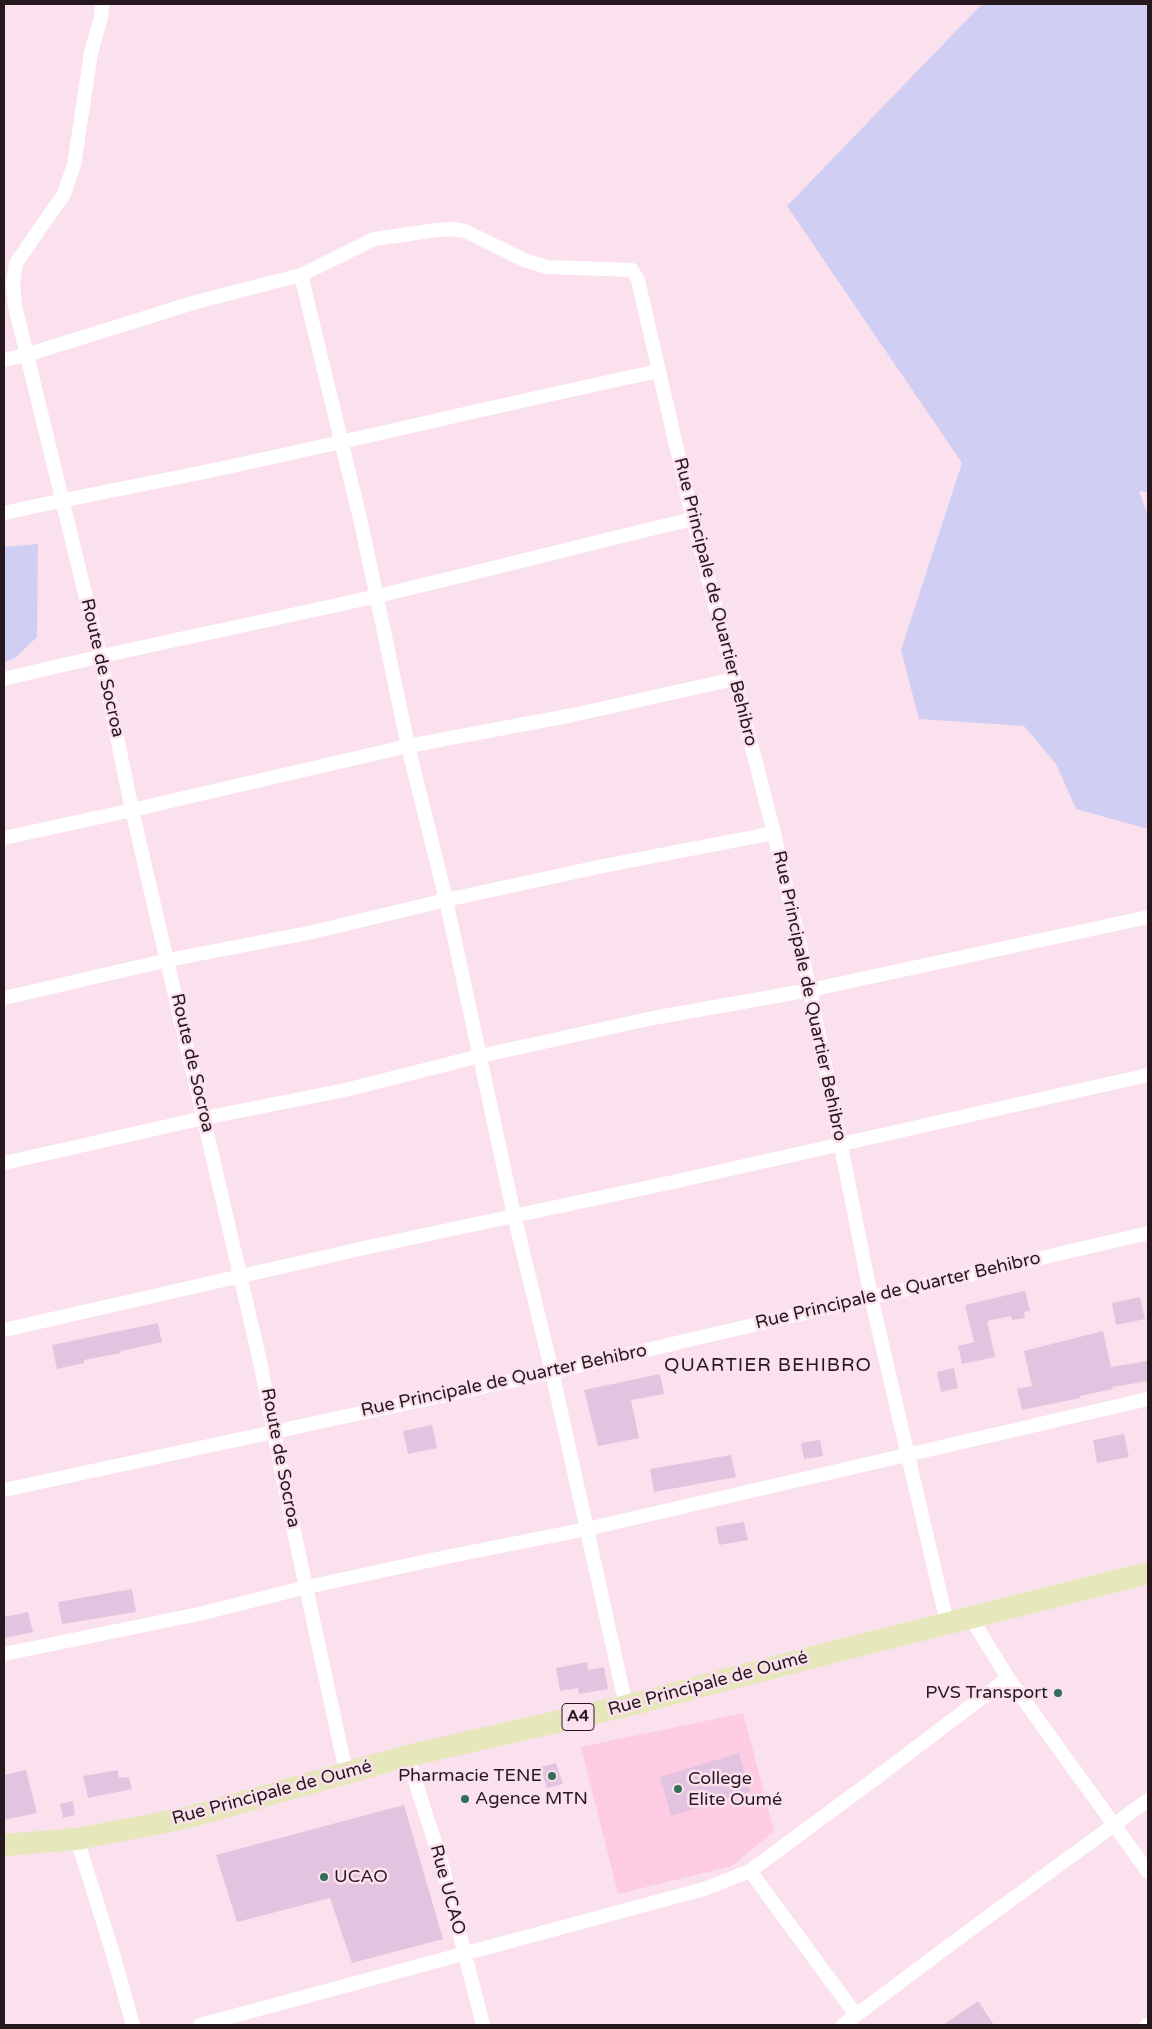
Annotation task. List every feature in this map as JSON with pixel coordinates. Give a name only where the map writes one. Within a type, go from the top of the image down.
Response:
[{"type":"main road","name":"Rue Principale de Oumé","points":[[4,1845],[77,1839],[186,1818],[407,1756],[626,1706],[1148,1573]]},
{"type":"street","name":"Route de Socroa","points":[[102,4],[101,17],[91,53],[74,165],[64,194],[16,264],[13,284],[15,306],[100,655],[132,810],[241,1275],[346,1772]]},
{"type":"street","name":"Rue Principale de Quartier Behibro","points":[[301,275],[374,239],[451,229],[465,231],[524,260],[548,267],[632,270],[638,280],[693,519],[774,833],[810,990],[871,1297],[946,1623]]},
{"type":"street","points":[[4,360],[26,356],[196,302],[301,275],[342,441],[408,746],[446,900],[514,1215],[552,1372],[626,1706]]},
{"type":"street","points":[[4,513],[63,499],[204,472],[659,371]]},
{"type":"street","points":[[4,678],[100,655],[237,628],[376,596],[693,519]]},
{"type":"street","points":[[4,838],[408,746],[573,716],[734,679]]},
{"type":"street","points":[[4,998],[168,960],[313,932],[446,900],[603,866],[774,833]]},
{"type":"street","points":[[4,1163],[204,1118],[345,1090],[480,1056],[653,1018],[810,990],[1148,917]]},
{"type":"street","points":[[4,1330],[241,1275],[1148,1075]]},
{"type":"street","name":"Rue Principale de Quarter Behibro","points":[[4,1490],[274,1430],[552,1372],[1148,1232]]},
{"type":"street","points":[[4,1654],[199,1614],[307,1587],[587,1529],[1148,1399]]},
{"type":"street","points":[[971,1618],[1008,1678],[1148,1872]]},
{"type":"street","points":[[200,2025],[704,1890],[750,1871],[1008,1678]]},
{"type":"street","name":"Rue UCAO","points":[[407,1756],[441,1861],[483,2025]]},
{"type":"street","points":[[843,2025],[1148,1800]]},
{"type":"street","points":[[77,1839],[133,2025]]},
{"type":"street","points":[[750,1871],[856,2015]]},
{"type":"shaded area","points":[[982,4],[1148,4],[1148,492],[1139,491],[1148,515],[1148,829],[1076,809],[1056,764],[1024,726],[919,719],[901,650],[962,463],[787,206]]},
{"type":"shaded area","points":[[38,544],[37,637],[15,658],[4,662],[4,547]]},
{"type":"shaded area","name":"College Elite Oumé","points":[[743,1713],[774,1831],[732,1866],[618,1894],[581,1747]]},
{"type":"building","points":[[1025,1291],[1030,1311],[1024,1312],[1025,1318],[1012,1320],[1011,1316],[987,1321],[995,1357],[962,1364],[958,1346],[974,1342],[965,1305]]},
{"type":"building","points":[[1140,1297],[1145,1319],[1116,1325],[1112,1303]]},
{"type":"building","points":[[158,1323],[162,1342],[84,1360],[84,1363],[57,1369],[52,1345]]},
{"type":"building","points":[[1103,1331],[1111,1367],[1148,1361],[1148,1381],[1112,1387],[1113,1389],[1080,1396],[1080,1398],[1022,1410],[1017,1389],[1032,1386],[1024,1351]]},
{"type":"building","points":[[954,1368],[958,1388],[941,1392],[937,1372]]},
{"type":"building","points":[[660,1374],[664,1394],[631,1400],[639,1438],[598,1446],[584,1390]]},
{"type":"building","points":[[432,1425],[437,1448],[408,1454],[403,1431]]},
{"type":"building","points":[[1124,1434],[1129,1457],[1097,1463],[1093,1440]]},
{"type":"building","points":[[820,1440],[823,1456],[804,1459],[801,1443]]},
{"type":"building","points":[[731,1455],[736,1477],[654,1492],[650,1469]]},
{"type":"building","points":[[744,1522],[748,1540],[719,1545],[716,1527]]},
{"type":"building","points":[[132,1589],[136,1612],[62,1624],[58,1602]]},
{"type":"building","points":[[28,1612],[33,1632],[4,1638],[4,1617]]},
{"type":"building","points":[[587,1662],[588,1670],[604,1667],[608,1689],[579,1694],[578,1688],[560,1691],[556,1668]]},
{"type":"building","points":[[739,1753],[750,1792],[671,1816],[660,1777]]},
{"type":"building","name":"Pharmacie TENE","points":[[556,1763],[563,1784],[547,1788],[540,1767]]},
{"type":"building","points":[[26,1770],[37,1813],[4,1820],[4,1775]]},
{"type":"building","points":[[118,1770],[119,1778],[129,1777],[132,1789],[88,1798],[83,1776]]},
{"type":"building","points":[[73,1801],[75,1815],[63,1818],[60,1804]]},
{"type":"building","name":"UCAO","points":[[404,1805],[443,1939],[352,1963],[330,1898],[237,1922],[216,1855]]},
{"type":"building","points":[[978,2001],[994,2025],[943,2025]]},
{"type":"place","name":"PVS Transport","points":[[1058,1693]]},
{"type":"place","name":"Pharmacie TENE","points":[[552,1776]]},
{"type":"place","name":"College Elite Oumé","points":[[678,1789]]},
{"type":"place","name":"Agence MTN","points":[[465,1799]]},
{"type":"place","name":"UCAO","points":[[324,1877]]},
{"type":"district","name":"QUARTIER BEHIBRO","points":[[768,1366]]}]
